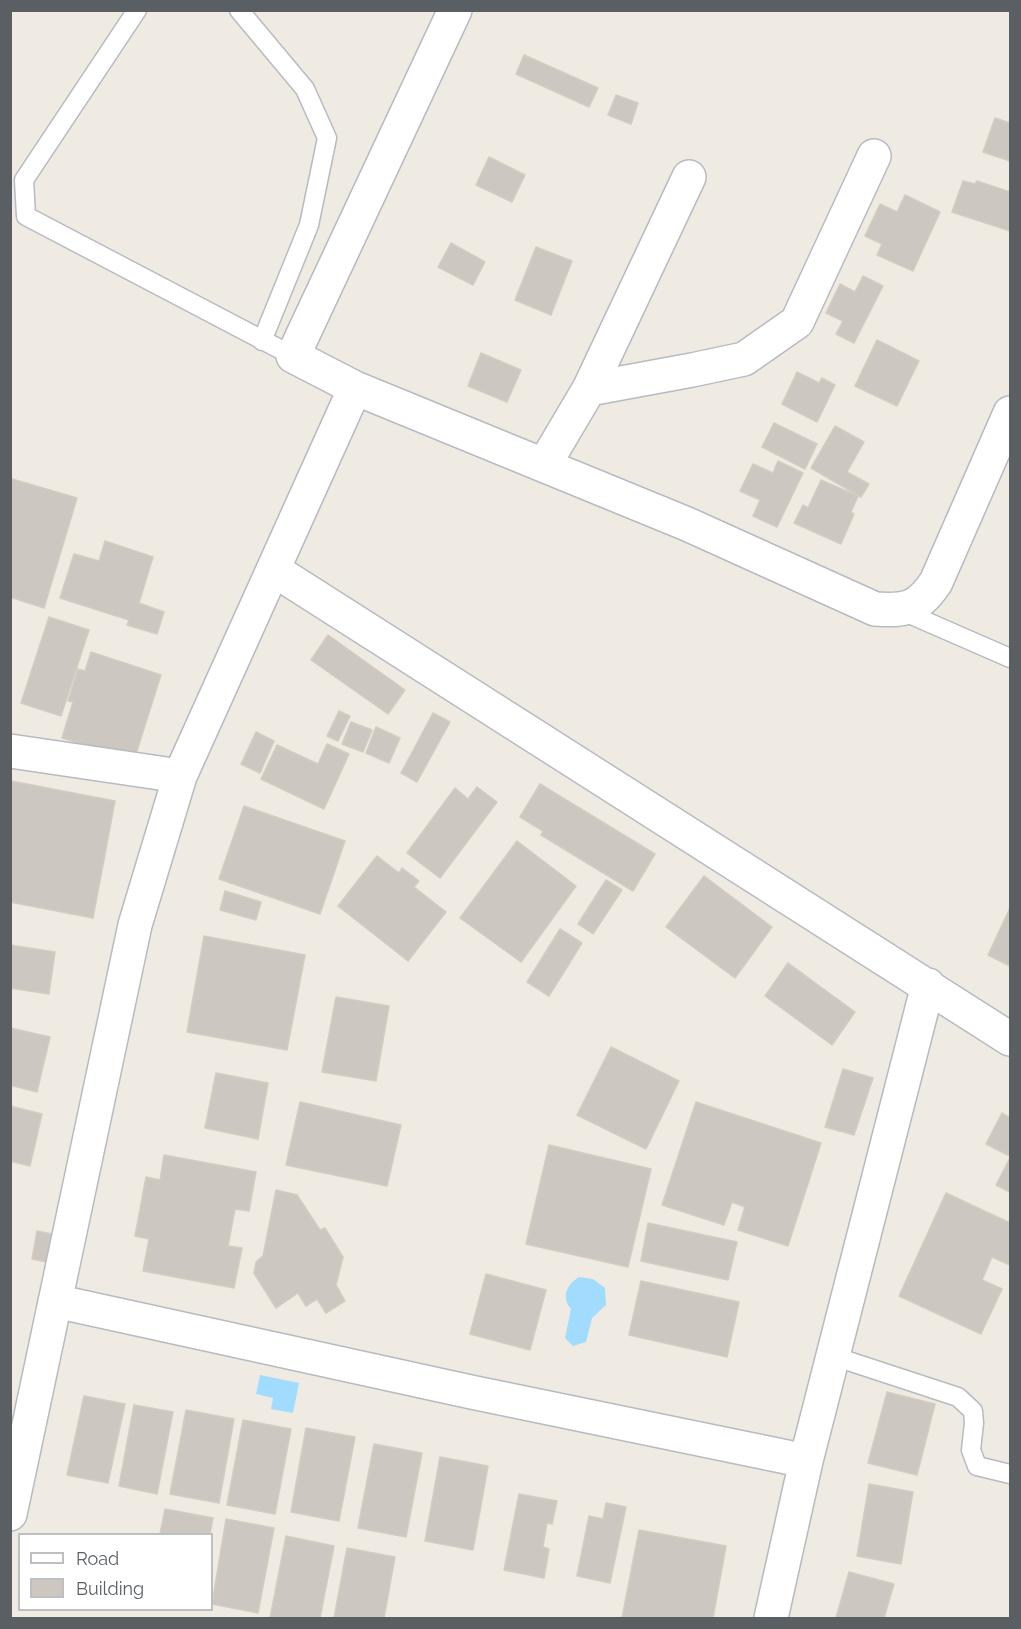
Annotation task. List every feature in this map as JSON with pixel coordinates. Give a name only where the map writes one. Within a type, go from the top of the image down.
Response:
[{"type":"street","points":[[455,10],[293,356],[355,388],[687,524],[875,609],[900,610],[925,599],[936,582],[1011,412]]},
{"type":"street","points":[[589,389],[744,359],[797,322],[874,156]]},
{"type":"street","points":[[544,465],[589,389],[689,177]]},
{"type":"street","points":[[10,1514],[135,926],[180,776],[355,388]]},
{"type":"street","points":[[274,570],[1011,1039]]},
{"type":"street","points":[[10,751],[180,776]]},
{"type":"street","points":[[771,1618],[806,1461],[927,985]]},
{"type":"street","points":[[55,1301],[471,1392],[806,1461]]},
{"type":"lane","points":[[137,10],[24,180],[26,216],[293,356]]},
{"type":"lane","points":[[239,10],[305,89],[327,138],[309,225],[262,341]]},
{"type":"lane","points":[[900,610],[1011,658]]},
{"type":"lane","points":[[833,1356],[958,1397],[973,1411],[974,1423],[970,1450],[977,1466],[1011,1474]]},
{"type":"water","points":[[579,1277],[593,1279],[605,1288],[606,1305],[592,1318],[586,1342],[573,1346],[565,1338],[571,1309],[566,1295],[571,1283]]},
{"type":"water","points":[[260,1375],[299,1383],[293,1413],[271,1409],[273,1398],[256,1394]]},
{"type":"building","points":[[524,55],[598,88],[589,107],[516,74]]},
{"type":"building","points":[[616,95],[638,103],[631,124],[608,115]]},
{"type":"building","points":[[995,118],[1010,123],[1010,161],[983,152]]},
{"type":"building","points":[[489,157],[525,175],[512,202],[476,185]]},
{"type":"building","points":[[963,181],[975,184],[977,181],[1010,192],[1010,231],[952,212]]},
{"type":"building","points":[[905,195],[940,212],[913,271],[877,255],[882,244],[865,236],[880,204],[897,212]]},
{"type":"building","points":[[451,243],[485,262],[473,285],[438,267]]},
{"type":"building","points":[[536,247],[572,261],[551,315],[515,300]]},
{"type":"building","points":[[863,276],[883,286],[854,343],[836,334],[843,321],[826,313],[840,284],[855,292]]},
{"type":"building","points":[[877,340],[919,361],[897,406],[855,386]]},
{"type":"building","points":[[481,353],[521,370],[507,402],[468,386]]},
{"type":"building","points":[[797,372],[819,383],[822,378],[835,385],[817,422],[782,404]]},
{"type":"building","points":[[774,423],[817,444],[805,469],[762,447]]},
{"type":"building","points":[[835,426],[864,442],[847,472],[869,484],[861,497],[811,468]]},
{"type":"building","points":[[778,461],[803,473],[777,527],[753,516],[760,500],[740,491],[753,464],[773,473]]},
{"type":"building","points":[[12,479],[77,498],[44,608],[10,597],[10,484]]},
{"type":"building","points":[[821,480],[858,496],[851,512],[854,514],[841,544],[794,523],[803,505],[808,508]]},
{"type":"building","points":[[105,541],[153,557],[139,603],[164,612],[157,634],[127,625],[129,620],[60,598],[74,554],[99,561]]},
{"type":"building","points":[[49,617],[89,630],[61,716],[21,703]]},
{"type":"building","points":[[328,635],[405,690],[388,714],[311,660]]},
{"type":"building","points":[[91,652],[161,675],[134,760],[62,738],[73,702],[68,701],[78,669],[85,671]]},
{"type":"building","points":[[339,711],[350,716],[338,741],[327,736]]},
{"type":"building","points":[[433,713],[450,722],[417,782],[401,773]]},
{"type":"building","points":[[351,722],[372,730],[363,752],[342,744]]},
{"type":"building","points":[[376,727],[400,738],[389,763],[366,753]]},
{"type":"building","points":[[256,732],[274,741],[260,773],[241,764]]},
{"type":"building","points":[[327,744],[349,754],[324,809],[261,779],[277,745],[318,764]]},
{"type":"building","points":[[11,781],[115,801],[93,918],[10,902]]},
{"type":"building","points":[[540,784],[655,854],[633,891],[541,835],[543,831],[520,817]]},
{"type":"building","points":[[477,787],[497,802],[440,878],[407,853],[455,788],[468,799]]},
{"type":"building","points":[[244,806],[345,841],[320,914],[219,879]]},
{"type":"building","points":[[517,841],[576,886],[521,962],[460,918]]},
{"type":"building","points":[[377,856],[399,873],[402,868],[419,881],[414,887],[446,912],[408,961],[338,906]]},
{"type":"building","points":[[704,876],[772,927],[735,978],[666,927]]},
{"type":"building","points":[[606,880],[622,890],[593,934],[578,924]]},
{"type":"building","points":[[225,891],[261,902],[256,920],[220,910]]},
{"type":"building","points":[[1010,908],[1010,966],[988,955]]},
{"type":"building","points":[[560,929],[582,943],[549,996],[527,982]]},
{"type":"building","points":[[204,936],[305,955],[287,1050],[187,1032]]},
{"type":"building","points":[[10,945],[55,952],[49,994],[10,988]]},
{"type":"building","points":[[788,963],[855,1012],[832,1045],[765,996]]},
{"type":"building","points":[[336,997],[389,1006],[376,1081],[322,1072]]},
{"type":"building","points":[[10,1028],[50,1037],[37,1092],[10,1085]]},
{"type":"building","points":[[611,1047],[679,1081],[646,1149],[577,1115]]},
{"type":"building","points":[[843,1069],[873,1078],[854,1135],[825,1127]]},
{"type":"building","points":[[216,1073],[268,1083],[258,1139],[205,1128]]},
{"type":"building","points":[[300,1102],[401,1125],[387,1186],[286,1165]]},
{"type":"building","points":[[696,1102],[821,1143],[788,1246],[738,1230],[745,1207],[732,1202],[724,1225],[662,1205]]},
{"type":"building","points":[[10,1106],[42,1114],[30,1166],[10,1161]]},
{"type":"building","points":[[1002,1113],[1010,1118],[1010,1156],[986,1144]]},
{"type":"building","points":[[549,1145],[651,1169],[628,1267],[526,1244]]},
{"type":"building","points":[[164,1155],[256,1172],[249,1211],[235,1209],[228,1246],[242,1248],[234,1288],[143,1271],[149,1239],[135,1236],[146,1177],[160,1180]]},
{"type":"building","points":[[1010,1158],[1010,1192],[996,1185]]},
{"type":"building","points":[[276,1190],[297,1195],[320,1230],[325,1228],[343,1257],[336,1285],[345,1301],[326,1313],[317,1299],[306,1306],[298,1293],[276,1308],[254,1273],[256,1262],[263,1256]]},
{"type":"building","points":[[946,1193],[1010,1223],[1010,1265],[992,1257],[982,1280],[1002,1289],[981,1334],[899,1296]]},
{"type":"building","points":[[648,1223],[737,1242],[728,1280],[641,1261]]},
{"type":"building","points":[[37,1231],[62,1236],[57,1264],[32,1259]]},
{"type":"building","points":[[486,1274],[546,1290],[530,1350],[470,1334]]},
{"type":"building","points":[[641,1281],[739,1302],[727,1357],[629,1335]]},
{"type":"building","points":[[887,1392],[935,1404],[917,1475],[868,1463]]},
{"type":"building","points":[[84,1396],[125,1404],[108,1483],[67,1475]]},
{"type":"building","points":[[134,1405],[173,1412],[157,1494],[119,1486]]},
{"type":"building","points":[[186,1410],[234,1419],[219,1503],[170,1494]]},
{"type":"building","points":[[243,1420],[291,1429],[275,1514],[227,1505]]},
{"type":"building","points":[[306,1428],[355,1437],[339,1521],[291,1512]]},
{"type":"building","points":[[374,1444],[422,1453],[406,1537],[358,1528]]},
{"type":"building","points":[[440,1457],[488,1466],[473,1550],[425,1541]]},
{"type":"building","points":[[869,1484],[913,1492],[901,1564],[857,1556]]},
{"type":"building","points":[[519,1494],[557,1501],[552,1524],[547,1523],[543,1547],[549,1549],[544,1578],[504,1570]]},
{"type":"building","points":[[606,1503],[626,1507],[610,1583],[577,1576],[589,1516],[603,1519]]},
{"type":"building","points":[[165,1509],[213,1518],[210,1533],[160,1533]]},
{"type":"building","points":[[226,1519],[274,1528],[258,1613],[213,1604]]},
{"type":"building","points":[[639,1530],[726,1546],[713,1618],[622,1618]]},
{"type":"building","points":[[286,1536],[334,1546],[320,1618],[270,1618]]},
{"type":"building","points":[[347,1548],[395,1557],[384,1618],[334,1618]]},
{"type":"building","points":[[849,1572],[894,1584],[884,1618],[836,1618]]}]
